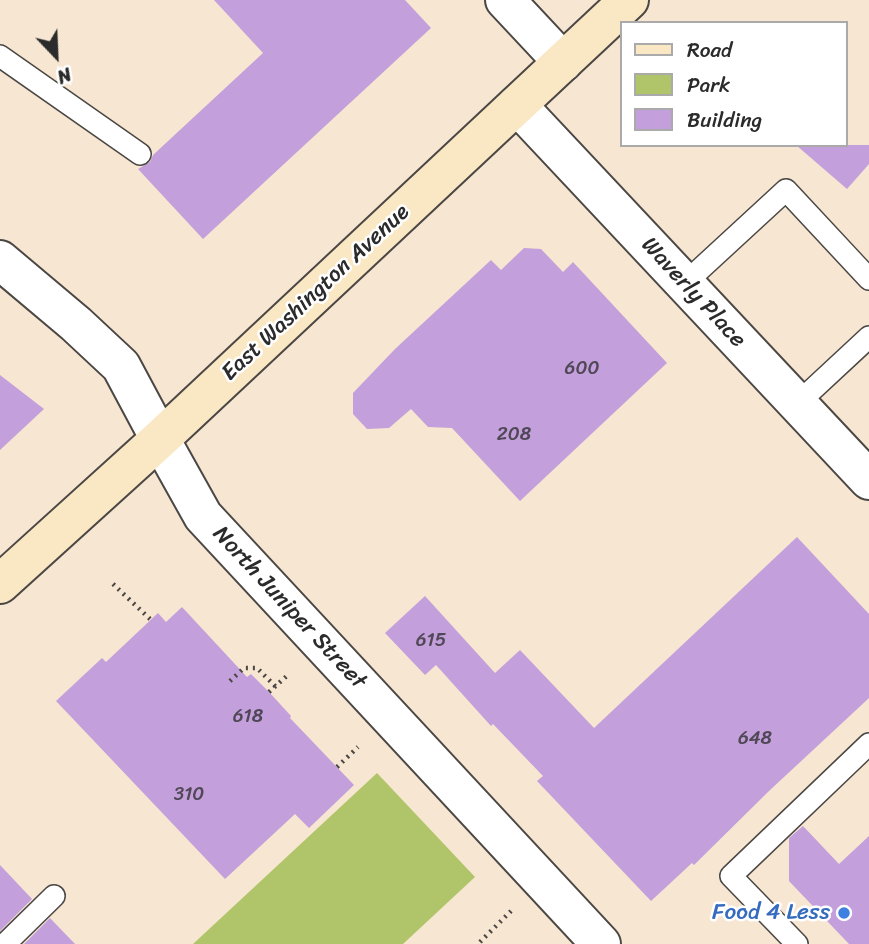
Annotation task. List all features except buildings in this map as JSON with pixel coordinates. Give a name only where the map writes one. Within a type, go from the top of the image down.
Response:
[{"type":"main road","name":"East Washington Avenue","points":[[0,584],[160,439],[629,0]]},
{"type":"street","points":[[505,0],[563,62]]},
{"type":"street","name":"Waverly Place","points":[[517,105],[869,480]]},
{"type":"street","name":"North Juniper Street","points":[[0,260],[121,366],[203,516],[601,944]]},
{"type":"lane","points":[[0,56],[140,154]]},
{"type":"lane","points":[[684,284],[786,190],[869,279]]},
{"type":"lane","points":[[797,403],[869,337]]},
{"type":"lane","points":[[797,944],[731,876],[869,744]]},
{"type":"lane","points":[[5,944],[54,896]]},
{"type":"path","points":[[113,584],[150,620]]},
{"type":"path","points":[[230,681],[244,668],[250,667],[257,668],[276,687]]},
{"type":"path","points":[[269,692],[289,674]]},
{"type":"path","points":[[337,767],[358,747]]},
{"type":"path","points":[[480,942],[512,910]]},
{"type":"green space","points":[[377,773],[475,877],[403,944],[193,944]]},
{"type":"place","name":"Food 4 Less","points":[[844,913]]}]
